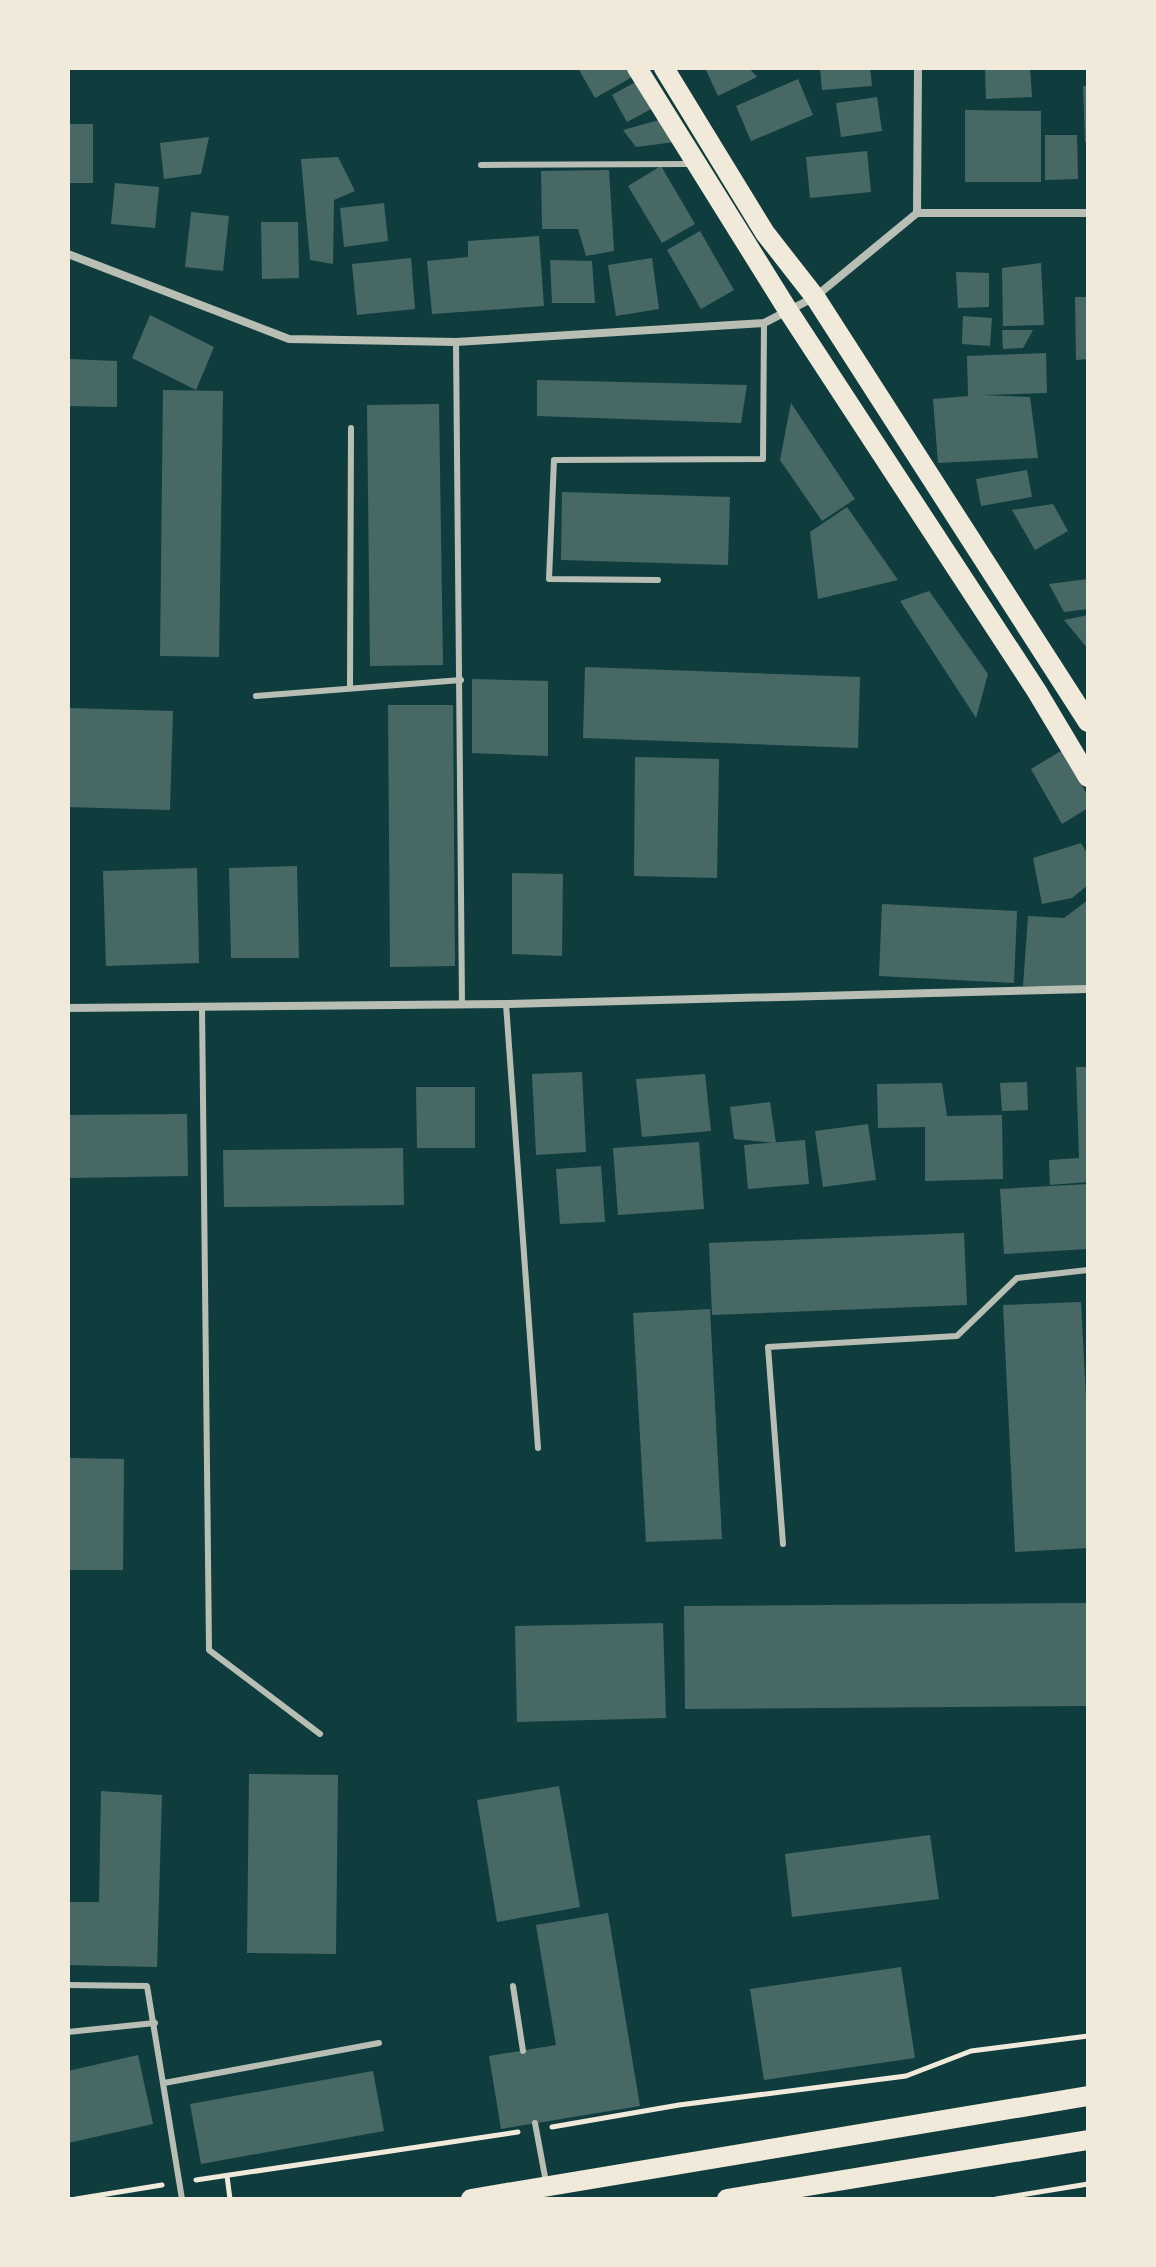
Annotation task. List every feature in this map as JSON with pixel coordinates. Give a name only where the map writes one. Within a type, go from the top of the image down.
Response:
[{"type":"main road","points":[[637,68],[789,312],[1036,690],[1088,777]]},
{"type":"main road","points":[[664,68],[766,234],[815,297],[1088,722]]},
{"type":"main road","points":[[471,2199],[1088,2096]]},
{"type":"main road","points":[[727,2199],[767,2196],[1088,2140]]},
{"type":"street","points":[[917,213],[918,68]]},
{"type":"street","points":[[68,254],[289,339],[456,342],[764,323],[815,297],[917,213],[1088,213]]},
{"type":"street","points":[[68,1008],[506,1004],[1088,989]]},
{"type":"lane","points":[[481,165],[697,164],[715,153]]},
{"type":"lane","points":[[658,580],[549,579],[554,460],[763,459],[764,323]]},
{"type":"lane","points":[[456,342],[462,1004]]},
{"type":"lane","points":[[350,688],[351,428]]},
{"type":"lane","points":[[256,696],[461,680]]},
{"type":"lane","points":[[506,1004],[538,1448]]},
{"type":"lane","points":[[202,1007],[209,1650],[320,1734]]},
{"type":"lane","points":[[783,1544],[768,1347],[957,1336],[1017,1278],[1088,1270]]},
{"type":"lane","points":[[68,1985],[147,1986],[182,2199]]},
{"type":"lane","points":[[513,1986],[523,2051]]},
{"type":"lane","points":[[68,2032],[155,2023]]},
{"type":"lane","points":[[164,2083],[379,2043]]},
{"type":"lane","points":[[535,2126],[547,2185]]},
{"type":"path","points":[[76,2199],[535,2126],[906,2076],[971,2051],[1088,2036]]},
{"type":"path","points":[[227,2176],[230,2199]]},
{"type":"path","points":[[996,2199],[1088,2184]]},
{"type":"building","points":[[578,68],[630,68],[634,76],[595,98]]},
{"type":"building","points":[[705,68],[749,68],[757,77],[718,96]]},
{"type":"building","points":[[820,68],[870,68],[872,86],[822,90]]},
{"type":"building","points":[[985,68],[1030,68],[1032,97],[986,99]]},
{"type":"building","points":[[798,79],[813,115],[751,141],[736,106]]},
{"type":"building","points":[[639,80],[655,107],[627,122],[612,95]]},
{"type":"building","points":[[1083,86],[1088,86],[1088,142],[1085,142]]},
{"type":"building","points":[[877,97],[882,131],[841,137],[836,103]]},
{"type":"building","points":[[965,110],[1041,111],[1041,182],[965,182]]},
{"type":"building","points":[[659,120],[675,142],[636,147],[623,130]]},
{"type":"building","points":[[68,124],[93,124],[93,183],[68,183]]},
{"type":"building","points":[[1045,135],[1077,135],[1078,179],[1045,180]]},
{"type":"building","points":[[209,137],[201,174],[164,179],[160,143]]},
{"type":"building","points":[[867,151],[871,192],[810,198],[806,157]]},
{"type":"building","points":[[338,157],[355,191],[334,200],[333,264],[310,260],[301,159]]},
{"type":"building","points":[[661,166],[695,224],[662,243],[628,186]]},
{"type":"building","points":[[609,170],[614,251],[586,256],[578,229],[542,229],[541,171]]},
{"type":"building","points":[[115,183],[159,187],[155,228],[111,224]]},
{"type":"building","points":[[384,203],[388,241],[344,247],[340,208]]},
{"type":"building","points":[[191,212],[229,216],[223,271],[185,267]]},
{"type":"building","points":[[261,222],[298,222],[299,278],[262,279]]},
{"type":"building","points":[[700,231],[734,290],[701,309],[667,250]]},
{"type":"building","points":[[539,236],[544,306],[432,314],[427,261],[468,257],[468,241]]},
{"type":"building","points":[[411,258],[415,309],[357,315],[352,264]]},
{"type":"building","points":[[652,258],[659,309],[616,316],[608,265]]},
{"type":"building","points":[[550,260],[592,261],[595,303],[552,303]]},
{"type":"building","points":[[1041,263],[1044,325],[1003,326],[1002,268]]},
{"type":"building","points":[[956,272],[989,273],[989,307],[958,308]]},
{"type":"building","points":[[1075,297],[1088,297],[1088,359],[1076,360]]},
{"type":"building","points":[[150,315],[214,347],[196,390],[132,358]]},
{"type":"building","points":[[963,316],[992,318],[990,346],[962,344]]},
{"type":"building","points":[[1002,330],[1033,330],[1023,348],[1003,349]]},
{"type":"building","points":[[1046,353],[1047,393],[982,395],[1030,397],[1038,458],[938,463],[933,399],[968,396],[967,356]]},
{"type":"building","points":[[68,359],[117,361],[117,407],[68,406]]},
{"type":"building","points":[[537,380],[747,385],[741,423],[537,416]]},
{"type":"building","points":[[163,390],[223,391],[219,657],[160,656]]},
{"type":"building","points":[[791,403],[855,499],[822,521],[780,460]]},
{"type":"building","points":[[439,404],[443,665],[370,666],[367,405]]},
{"type":"building","points":[[1027,470],[1032,497],[981,506],[976,479]]},
{"type":"building","points":[[562,492],[730,497],[728,565],[561,560]]},
{"type":"building","points":[[1053,504],[1068,531],[1035,550],[1012,510]]},
{"type":"building","points":[[847,507],[898,580],[818,599],[810,532]]},
{"type":"building","points":[[1088,579],[1088,609],[1064,612],[1049,584]]},
{"type":"building","points":[[929,591],[988,674],[976,718],[900,601]]},
{"type":"building","points":[[1088,615],[1088,649],[1064,620]]},
{"type":"building","points":[[585,667],[860,677],[858,748],[583,738]]},
{"type":"building","points":[[472,679],[548,681],[548,756],[472,753]]},
{"type":"building","points":[[388,705],[453,705],[455,966],[390,967]]},
{"type":"building","points":[[68,708],[173,711],[170,810],[68,807]]},
{"type":"building","points":[[1061,751],[1088,796],[1088,808],[1062,824],[1031,769]]},
{"type":"building","points":[[635,757],[719,759],[717,878],[634,876]]},
{"type":"building","points":[[1081,843],[1088,855],[1088,885],[1072,898],[1042,904],[1033,858]]},
{"type":"building","points":[[297,866],[299,958],[231,958],[229,868]]},
{"type":"building","points":[[197,868],[199,963],[106,966],[103,871]]},
{"type":"building","points":[[512,873],[563,874],[562,956],[512,954]]},
{"type":"building","points":[[1088,900],[1088,989],[1023,986],[1028,916],[1064,918]]},
{"type":"building","points":[[882,904],[1017,911],[1014,983],[879,976]]},
{"type":"building","points":[[1076,1067],[1088,1067],[1088,1182],[1050,1185],[1049,1160],[1079,1158]]},
{"type":"building","points":[[582,1072],[586,1152],[536,1155],[532,1074]]},
{"type":"building","points":[[705,1074],[711,1131],[642,1137],[636,1079]]},
{"type":"building","points":[[1027,1082],[1028,1110],[1002,1111],[1000,1083]]},
{"type":"building","points":[[942,1083],[947,1116],[1002,1115],[1003,1179],[925,1181],[925,1127],[878,1128],[877,1084]]},
{"type":"building","points":[[416,1087],[475,1087],[475,1148],[417,1148]]},
{"type":"building","points":[[770,1102],[776,1143],[734,1139],[730,1107]]},
{"type":"building","points":[[187,1114],[188,1176],[68,1178],[68,1115]]},
{"type":"building","points":[[868,1124],[876,1180],[823,1187],[815,1131]]},
{"type":"building","points":[[805,1140],[809,1184],[748,1189],[744,1145]]},
{"type":"building","points":[[699,1142],[704,1209],[618,1215],[613,1148]]},
{"type":"building","points":[[403,1148],[404,1205],[224,1207],[223,1150]]},
{"type":"building","points":[[601,1166],[605,1222],[560,1224],[556,1169]]},
{"type":"building","points":[[1088,1184],[1088,1249],[1004,1254],[1000,1189]]},
{"type":"building","points":[[964,1233],[967,1305],[712,1315],[709,1243]]},
{"type":"building","points":[[1081,1302],[1088,1436],[1088,1548],[1015,1552],[1003,1305]]},
{"type":"building","points":[[710,1309],[722,1539],[646,1542],[633,1313]]},
{"type":"building","points":[[68,1458],[124,1459],[123,1570],[68,1570]]},
{"type":"building","points":[[1088,1603],[1088,1706],[685,1709],[684,1606]]},
{"type":"building","points":[[663,1623],[666,1718],[517,1722],[515,1626]]},
{"type":"building","points":[[249,1774],[338,1775],[336,1954],[247,1953]]},
{"type":"building","points":[[559,1786],[580,1907],[497,1922],[477,1800]]},
{"type":"building","points":[[101,1791],[162,1795],[157,1967],[68,1965],[68,1902],[99,1902]]},
{"type":"building","points":[[930,1835],[939,1899],[792,1917],[785,1854]]},
{"type":"building","points":[[608,1913],[640,2106],[501,2129],[489,2056],[556,2045],[536,1925]]},
{"type":"building","points":[[901,1967],[915,2058],[764,2080],[750,1989]]},
{"type":"building","points":[[138,2055],[153,2124],[68,2143],[68,2071]]},
{"type":"building","points":[[373,2071],[384,2131],[201,2164],[190,2104]]}]
